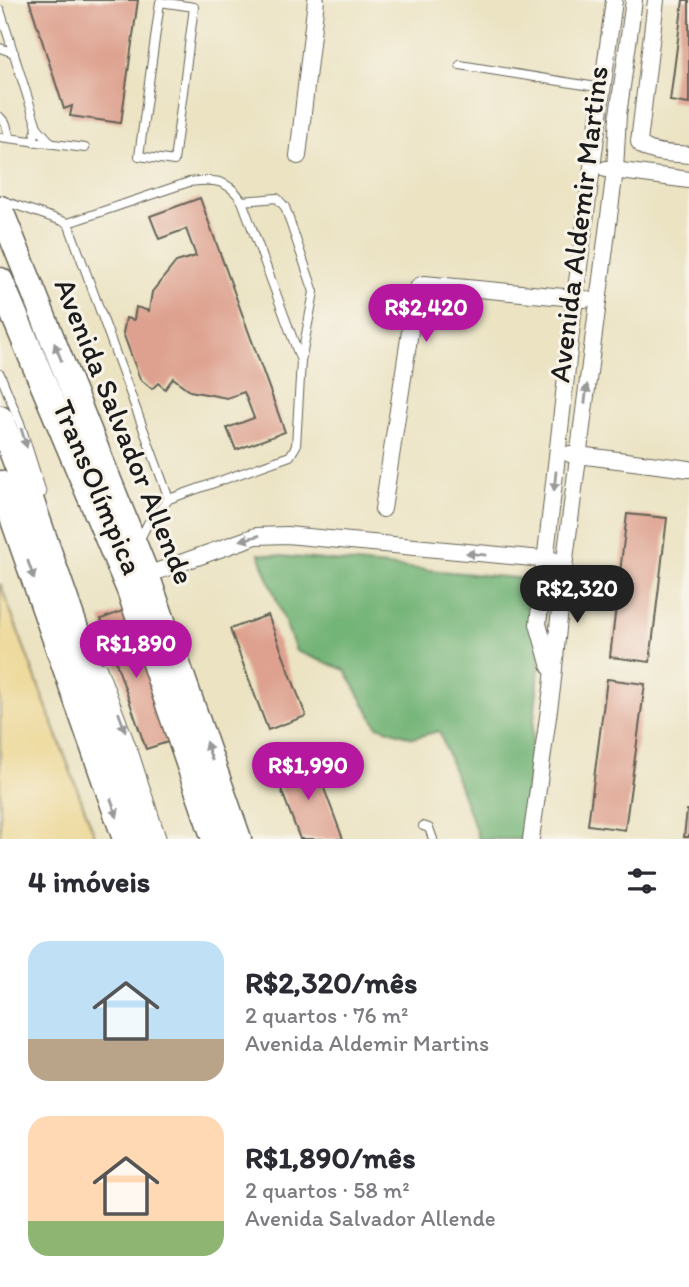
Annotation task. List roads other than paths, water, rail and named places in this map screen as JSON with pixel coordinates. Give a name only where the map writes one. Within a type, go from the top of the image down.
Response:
[{"type":"highway","name":"Avenida Salvador Allende","points":[[0,281],[130,590],[215,839]]},
{"type":"highway","points":[[0,419],[148,839]]},
{"type":"main road","name":"Avenida Salvador Allende","points":[[0,208],[148,575],[239,839]]},
{"type":"main road","points":[[0,483],[125,839]]},
{"type":"street","points":[[298,156],[316,0]]},
{"type":"street","name":"Avenida Aldemir Martins","points":[[552,688],[550,669],[538,624],[575,297],[614,0]]},
{"type":"street","name":"Avenida Aldemir Martins","points":[[531,839],[552,688],[565,559],[634,0]]},
{"type":"street","points":[[656,0],[639,142],[648,150],[689,155]]},
{"type":"street","points":[[593,167],[689,180]]},
{"type":"street","points":[[383,509],[419,286],[424,284],[598,301]]},
{"type":"street","points":[[558,453],[689,469]]},
{"type":"street","points":[[148,575],[256,536],[287,535],[544,560],[565,559]]},
{"type":"lane","points":[[160,2],[194,7],[174,161],[139,156],[160,2]]},
{"type":"lane","points":[[0,10],[37,127],[52,144]]},
{"type":"lane","points":[[0,48],[14,52]]},
{"type":"lane","points":[[460,65],[603,88]]},
{"type":"lane","points":[[0,117],[6,124],[9,136],[0,135]]},
{"type":"lane","points":[[33,142],[37,127]]},
{"type":"lane","points":[[0,135],[85,148]]},
{"type":"lane","points":[[0,200],[68,223],[189,182],[206,180],[225,183],[234,188],[242,201],[301,361]]},
{"type":"lane","points":[[136,547],[148,523],[169,499],[290,456],[296,446],[301,361],[314,292],[281,201],[277,198],[242,201]]},
{"type":"lane","points":[[68,223],[169,499]]},
{"type":"lane","name":"TransOlímpica","points":[[0,374],[20,423],[44,503]]},
{"type":"lane","name":"TransOlímpica","points":[[131,622],[177,757]]},
{"type":"lane","points":[[98,657],[135,755],[162,839]]},
{"type":"lane","points":[[423,826],[429,828],[433,839]]}]
